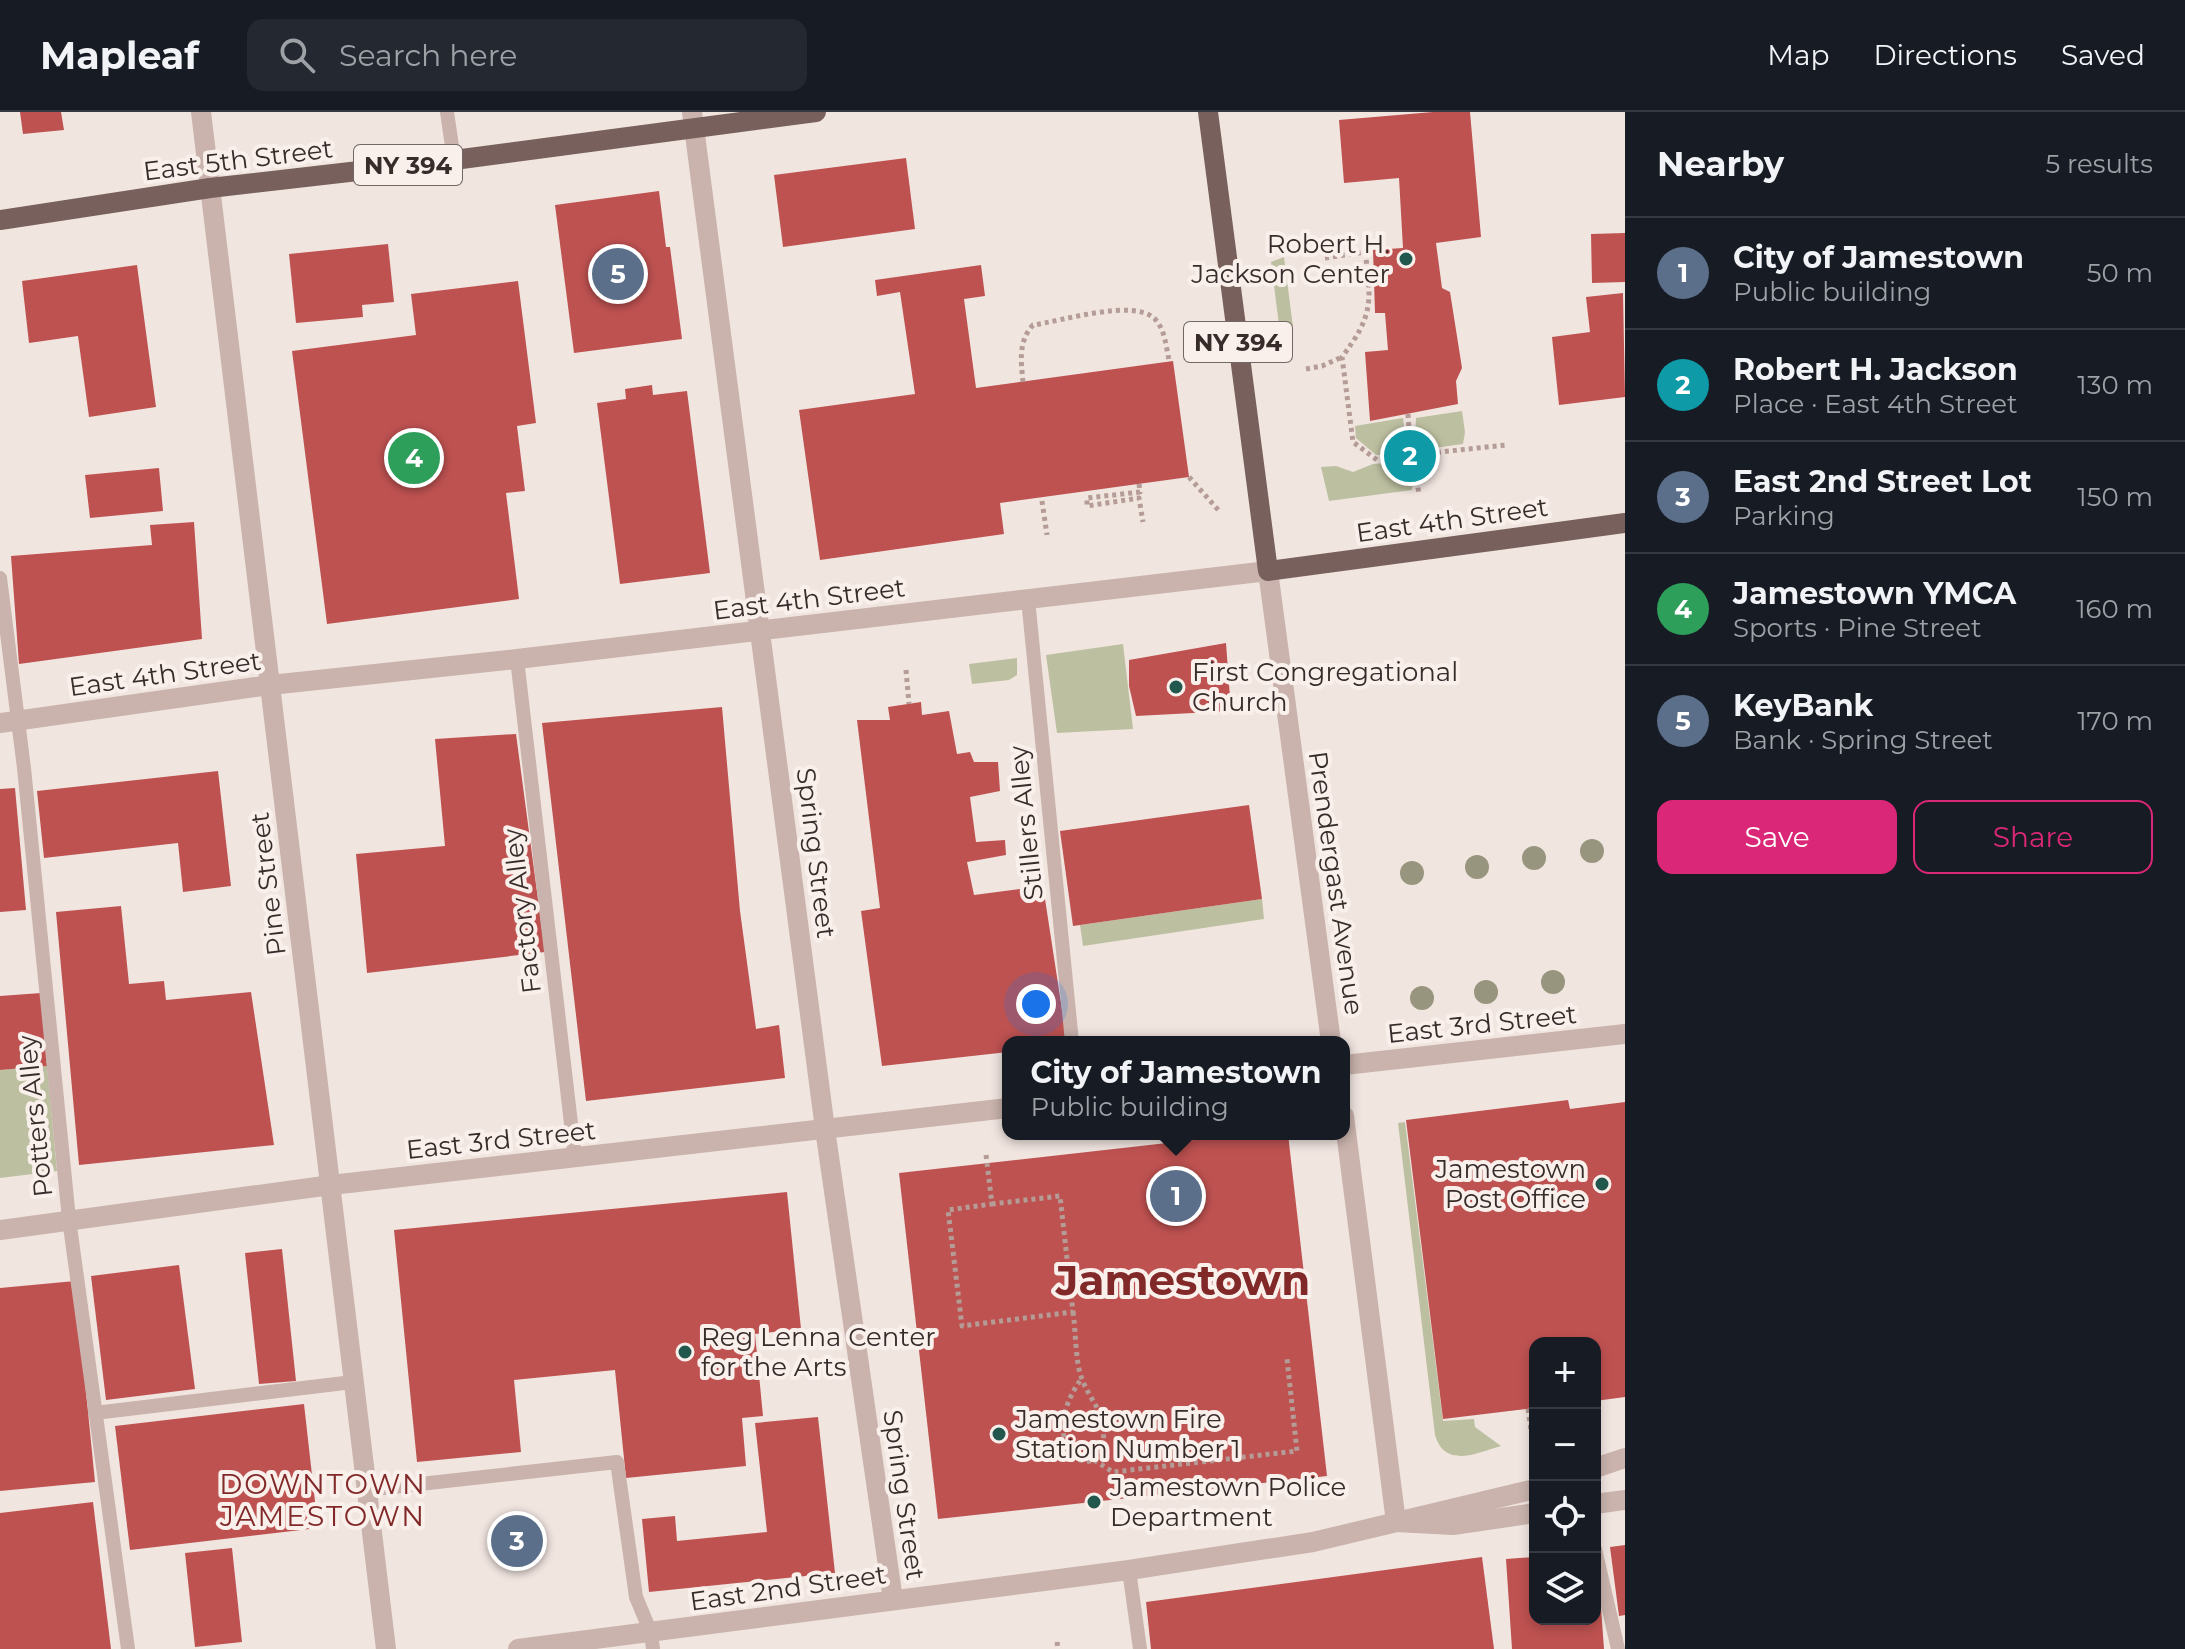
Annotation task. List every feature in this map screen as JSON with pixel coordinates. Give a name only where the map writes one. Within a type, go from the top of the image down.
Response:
[{"type":"main road","name":"East 5th Street","points":[[0,220],[210,188],[454,160],[693,120],[816,112]]},
{"type":"main road","name":"Prendergast Avenue","points":[[1208,112],[1268,571]]},
{"type":"main road","name":"East 4th Street","points":[[1268,571],[1625,523]]},
{"type":"street","name":"Pine Street","points":[[201,112],[386,1649]]},
{"type":"street","name":"Spring Street","points":[[693,120],[825,1129],[893,1600]]},
{"type":"street","name":"East 4th Street","points":[[9,722],[270,685],[1268,571]]},
{"type":"street","name":"Prendergast Avenue","points":[[1268,571],[1330,1036]]},
{"type":"street","name":"East 3rd Street","points":[[1350,1064],[1625,1034]]},
{"type":"street","name":"East 3rd Street","points":[[0,1230],[331,1185],[1002,1109]]},
{"type":"street","points":[[1347,1140],[1396,1522]]},
{"type":"street","points":[[1601,1466],[1625,1458]]},
{"type":"street","name":"East 2nd Street","points":[[518,1649],[652,1641],[893,1600],[1129,1570],[1313,1542],[1529,1490]]},
{"type":"street","points":[[1601,1503],[1625,1500]]},
{"type":"street","name":"East 2nd Street","points":[[1396,1522],[1453,1525],[1529,1514]]},
{"type":"lane","points":[[447,112],[454,160]]},
{"type":"lane","name":"Potters Alley","points":[[0,578],[9,722],[69,1219],[128,1649]]},
{"type":"lane","name":"Stillers Alley","points":[[1028,599],[1071,1036]]},
{"type":"lane","name":"Factory Alley","points":[[517,659],[575,1158]]},
{"type":"lane","points":[[95,1413],[353,1382]]},
{"type":"lane","points":[[366,1490],[617,1462],[636,1597],[652,1641]]},
{"type":"lane","points":[[1596,1553],[1618,1649]]},
{"type":"lane","points":[[1129,1570],[1140,1649]]},
{"type":"path","points":[[1306,369],[1342,357],[1359,334],[1369,307],[1371,293],[1365,252],[1325,258]]},
{"type":"path","points":[[1023,382],[1023,341],[1033,325],[1109,312],[1131,310],[1151,316],[1161,327],[1169,360]]},
{"type":"path","points":[[1342,357],[1353,442],[1377,460],[1402,457]]},
{"type":"path","points":[[1408,414],[1410,446]]},
{"type":"path","points":[[1421,454],[1506,445]]},
{"type":"path","points":[[1410,446],[1417,447],[1421,454],[1414,464],[1408,464],[1402,457],[1405,448],[1410,446]]},
{"type":"path","points":[[1414,464],[1419,494]]},
{"type":"path","points":[[1189,477],[1220,512]]},
{"type":"path","points":[[1139,484],[1140,492],[1087,498],[1087,506],[1139,498],[1143,522]]},
{"type":"path","points":[[1042,501],[1047,535]]},
{"type":"path","points":[[906,670],[909,704]]},
{"type":"path","points":[[986,1155],[992,1204]]},
{"type":"path","points":[[1073,1312],[962,1326],[948,1210],[1060,1196],[1081,1379],[1101,1415],[1104,1435],[1101,1453],[1094,1460],[1084,1462],[1067,1448],[1065,1408],[1081,1379]]},
{"type":"path","points":[[1094,1460],[1113,1472],[1297,1451],[1287,1359]]},
{"type":"path","points":[[1528,1409],[1529,1416]]},
{"type":"green space","points":[[1284,257],[1293,327],[1279,325],[1271,262]]},
{"type":"green space","points":[[1462,411],[1463,444],[1427,449],[1415,440],[1416,418]]},
{"type":"green space","points":[[1403,418],[1406,439],[1396,453],[1376,455],[1356,438],[1355,426]]},
{"type":"green space","points":[[1400,462],[1412,470],[1412,490],[1329,501],[1321,467],[1336,466],[1353,472],[1373,464]]},
{"type":"green space","points":[[1123,644],[1133,729],[1057,733],[1046,655]]},
{"type":"green space","points":[[1017,658],[1017,675],[1009,680],[972,684],[969,664]]},
{"type":"green space","points":[[1262,899],[1264,919],[1083,946],[1080,925]]},
{"type":"green space","points":[[47,1066],[57,1171],[0,1178],[0,1070]]},
{"type":"green space","points":[[1405,1122],[1443,1421],[1474,1419],[1475,1427],[1501,1446],[1472,1455],[1446,1452],[1435,1435],[1398,1123]]},
{"type":"building","points":[[20,112],[61,112],[64,130],[23,134]]},
{"type":"building","name":"Robert H. Jackson Center","points":[[1470,112],[1481,237],[1436,243],[1442,288],[1450,292],[1462,368],[1456,381],[1458,404],[1370,421],[1365,352],[1388,350],[1385,313],[1375,313],[1373,250],[1403,248],[1399,178],[1344,183],[1339,120]]},
{"type":"building","points":[[906,158],[915,229],[783,247],[774,175]]},
{"type":"building","points":[[659,191],[682,339],[574,353],[555,205]]},
{"type":"building","points":[[1625,233],[1625,282],[1592,283],[1591,234]]},
{"type":"building","points":[[388,244],[394,302],[362,305],[363,317],[296,323],[289,254]]},
{"type":"building","points":[[137,265],[156,407],[89,417],[78,336],[29,343],[22,281]]},
{"type":"building","points":[[981,265],[985,296],[964,299],[976,388],[1173,361],[1189,477],[1000,503],[1004,534],[820,560],[799,410],[915,394],[900,292],[877,296],[875,280]]},
{"type":"building","points":[[518,281],[536,423],[517,426],[525,491],[506,493],[519,599],[327,624],[292,351],[416,335],[411,294]]},
{"type":"building","points":[[1623,293],[1625,397],[1559,405],[1552,337],[1590,332],[1586,297]]},
{"type":"building","points":[[652,385],[653,395],[687,391],[710,573],[620,584],[597,403],[626,399],[625,389]]},
{"type":"building","points":[[159,468],[163,511],[90,518],[85,475]]},
{"type":"building","points":[[194,522],[202,639],[19,664],[11,556],[152,545],[150,525]]},
{"type":"building","points":[[1226,643],[1231,711],[1136,716],[1129,686],[1129,660]]},
{"type":"building","points":[[921,702],[922,715],[949,711],[957,754],[970,752],[974,762],[998,762],[1000,791],[970,797],[976,842],[1005,840],[1006,855],[967,862],[974,895],[1043,886],[1066,1036],[1002,1036],[1002,1053],[882,1066],[861,911],[880,908],[857,720],[890,720],[888,707]]},
{"type":"building","points":[[722,707],[740,911],[756,1029],[779,1025],[785,1078],[586,1101],[542,723]]},
{"type":"building","points":[[516,734],[545,952],[367,973],[356,854],[445,846],[435,739]]},
{"type":"building","points":[[218,771],[231,886],[183,892],[178,843],[44,858],[37,791]]},
{"type":"building","points":[[15,788],[26,910],[0,912],[0,789]]},
{"type":"building","points":[[1249,805],[1262,899],[1073,926],[1060,831]]},
{"type":"building","points":[[121,906],[129,984],[164,981],[166,1000],[251,992],[274,1145],[79,1165],[56,912]]},
{"type":"building","points":[[41,993],[47,1066],[0,1070],[0,996]]},
{"type":"building","points":[[1568,1100],[1570,1109],[1625,1102],[1625,1397],[1601,1400],[1601,1337],[1529,1337],[1529,1409],[1443,1419],[1406,1120]]},
{"type":"building","points":[[1193,1140],[1289,1140],[1327,1476],[938,1519],[899,1173]]},
{"type":"building","points":[[787,1192],[801,1329],[755,1334],[763,1416],[742,1418],[746,1466],[626,1478],[615,1370],[514,1380],[521,1452],[417,1462],[394,1230]]},
{"type":"building","points":[[282,1249],[296,1381],[259,1384],[245,1253]]},
{"type":"building","points":[[179,1265],[195,1389],[106,1400],[91,1276]]},
{"type":"building","points":[[75,1281],[95,1482],[0,1491],[0,1288]]},
{"type":"building","points":[[304,1404],[318,1528],[130,1550],[115,1426]]},
{"type":"building","points":[[818,1417],[835,1573],[649,1592],[642,1519],[675,1516],[677,1541],[767,1532],[755,1423]]},
{"type":"building","points":[[93,1502],[111,1649],[0,1649],[0,1513]]},
{"type":"building","points":[[1625,1545],[1625,1615],[1619,1616],[1610,1547]]},
{"type":"building","points":[[232,1548],[242,1642],[195,1647],[185,1553]]},
{"type":"building","points":[[1482,1557],[1494,1649],[1151,1649],[1146,1602]]},
{"type":"building","points":[[1529,1557],[1529,1625],[1601,1625],[1601,1607],[1604,1649],[1512,1649],[1506,1559]]},
{"type":"place","name":"Robert H. Jackson Center","points":[[1406,259]]},
{"type":"place","name":"KeyBank","points":[[618,274]]},
{"type":"place","name":"Robert H. Jackson","points":[[1410,456]]},
{"type":"place","name":"Jamestown YMCA","points":[[414,458]]},
{"type":"place","name":"First Congregational Church","points":[[1176,687]]},
{"type":"place","name":"Jamestown Post Office","points":[[1602,1184]]},
{"type":"place","name":"City of Jamestown","points":[[1176,1196]]},
{"type":"place","name":"Reg Lenna Center for the Arts","points":[[685,1352]]},
{"type":"place","name":"Jamestown Fire Station Number 1","points":[[999,1434]]},
{"type":"place","name":"Jamestown Police Department","points":[[1094,1502]]},
{"type":"place","name":"East 2nd Street Lot","points":[[517,1541]]},
{"type":"district","name":"Jamestown","points":[[1183,1280]]},
{"type":"district","name":"DOWNTOWN JAMESTOWN","points":[[323,1500]]}]
